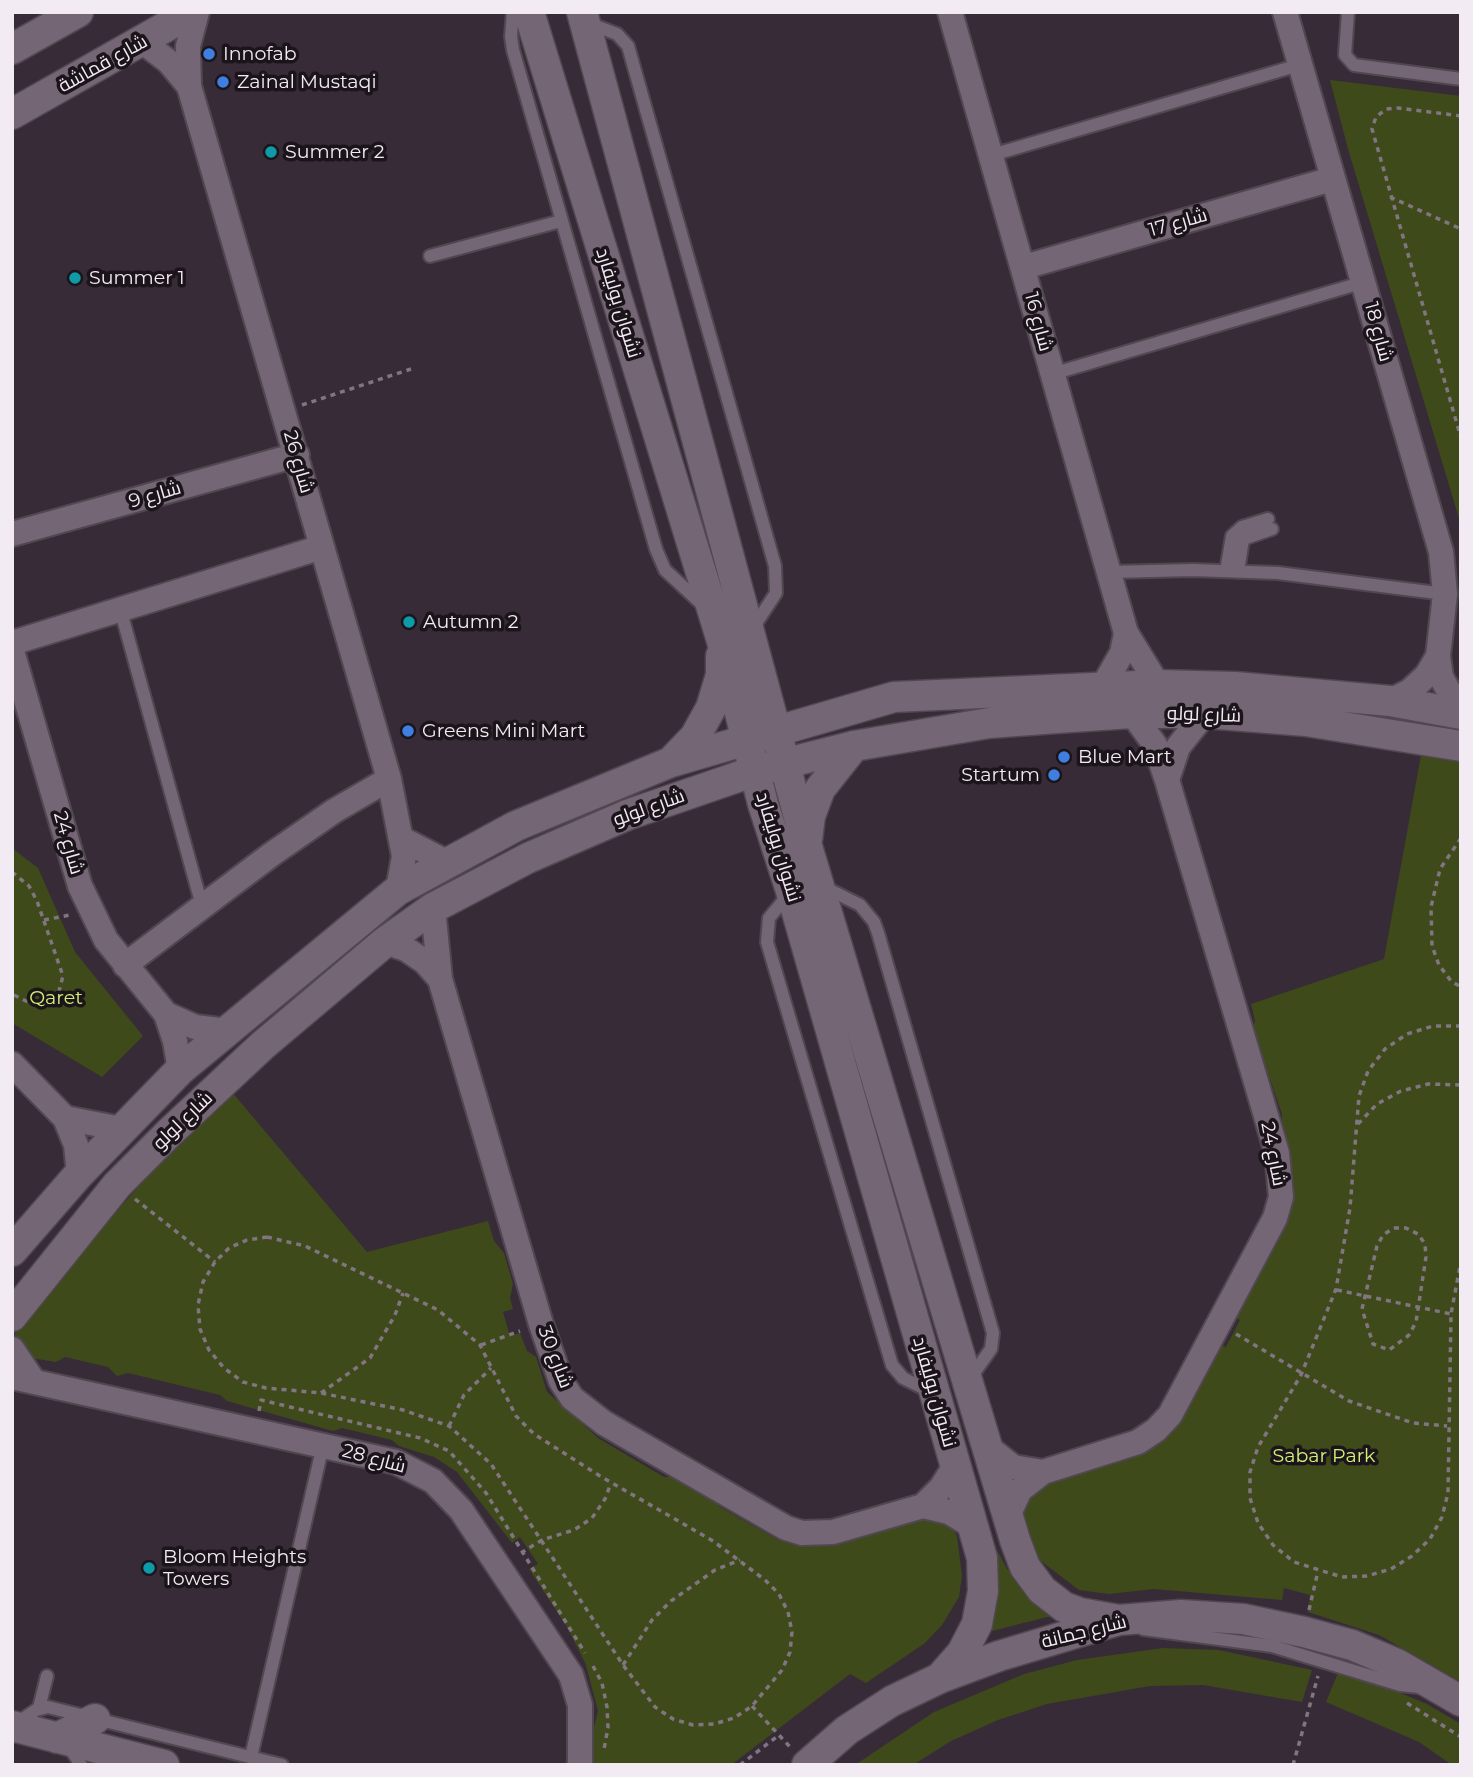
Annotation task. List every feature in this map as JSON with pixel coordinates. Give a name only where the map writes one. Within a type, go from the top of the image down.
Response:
[{"type":"street","points":[[12,49],[78,12]]},
{"type":"street","name":"شارع قماشة","points":[[12,114],[195,12]]},
{"type":"street","name":"شارع 26","points":[[195,12],[187,47],[189,86],[389,779],[404,856],[398,890]]},
{"type":"street","name":"نشوان بوليفارد","points":[[529,12],[761,734],[784,764],[806,843],[805,888],[934,1394],[982,1558],[981,1602],[976,1623],[962,1653],[940,1678]]},
{"type":"street","name":"شارع 16","points":[[950,12],[1126,633],[1158,685]]},
{"type":"street","name":"شارع 18","points":[[1285,12],[1441,552],[1445,594],[1438,656],[1441,677],[1461,713]]},
{"type":"street","name":"نشوان بوليفارد","points":[[583,17],[728,630]]},
{"type":"street","name":"شارع 26","points":[[143,42],[169,62],[189,86]]},
{"type":"street","name":"شارع 17","points":[[1024,267],[1332,180]]},
{"type":"street","name":"شارع 9","points":[[12,534],[297,455]]},
{"type":"street","points":[[12,643],[321,547]]},
{"type":"street","points":[[671,762],[695,737],[711,708],[721,675],[728,630]]},
{"type":"street","points":[[1102,688],[1122,653],[1126,633]]},
{"type":"street","name":"شارع 24","points":[[12,651],[80,886],[90,912],[125,965],[166,1014],[175,1041],[180,1070]]},
{"type":"street","name":"شارع 18","points":[[1390,701],[1410,691],[1427,675],[1438,656]]},
{"type":"street","name":"شارع لولو","points":[[12,1251],[79,1174],[180,1070],[398,890],[516,826],[671,762],[894,697],[1158,685],[1313,692],[1461,713]]},
{"type":"street","name":"شارع لولو","points":[[12,1316],[117,1185],[263,1045],[385,942],[433,908],[528,858],[627,815],[755,771],[854,746],[989,723],[1132,713],[1205,713],[1306,721],[1461,746]]},
{"type":"street","name":"شارع 24","points":[[1008,1516],[1020,1490],[1043,1472],[1118,1450],[1156,1430],[1170,1415],[1275,1218],[1281,1197],[1281,1175],[1167,780],[1155,745],[1132,713]]},
{"type":"street","points":[[1167,780],[1178,747],[1205,713]]},
{"type":"street","name":"نشوان بوليفارد","points":[[761,734],[755,771],[805,888],[969,1381],[1025,1567],[1042,1590],[1064,1607],[1090,1617],[1119,1620]]},
{"type":"street","points":[[806,843],[810,816],[820,789],[854,746]]},
{"type":"street","points":[[125,965],[334,811],[389,779]]},
{"type":"street","points":[[402,839],[448,863]]},
{"type":"street","name":"شارع 30","points":[[433,908],[440,979],[541,1324],[561,1381],[587,1413],[786,1528],[817,1534],[833,1532],[923,1506]]},
{"type":"street","points":[[385,942],[406,949],[425,962],[440,979]]},
{"type":"street","name":"شارع 24","points":[[166,1014],[195,1027],[227,1031]]},
{"type":"street","points":[[14,1069],[65,1118],[76,1145],[79,1174]]},
{"type":"street","points":[[65,1118],[121,1129]]},
{"type":"street","name":"شارع 28","points":[[12,1349],[22,1378],[396,1462],[433,1481],[461,1510],[577,1689],[580,1705],[580,1765]]},
{"type":"street","name":"شارع 24","points":[[989,1448],[1013,1467],[1043,1472]]},
{"type":"street","points":[[923,1506],[941,1488],[955,1466]]},
{"type":"street","points":[[923,1506],[949,1512],[972,1527]]},
{"type":"street","name":"شارع جمانة","points":[[802,1760],[892,1701],[940,1678],[999,1656],[1119,1620],[1181,1615],[1233,1618],[1304,1632],[1352,1645],[1397,1664],[1450,1694]]},
{"type":"street","points":[[68,1748],[95,1719]]},
{"type":"street","points":[[13,1726],[68,1748],[164,1765]]},
{"type":"lane","points":[[513,12],[513,50],[659,560],[673,578],[728,630],[776,593],[775,566],[628,46],[617,34],[583,17]]},
{"type":"lane","points":[[1348,12],[1345,55],[1354,65],[1461,79]]},
{"type":"lane","points":[[992,155],[1299,65]]},
{"type":"lane","points":[[430,256],[561,221]]},
{"type":"lane","points":[[1052,374],[1364,282]]},
{"type":"lane","points":[[1232,572],[1243,539],[1270,524]]},
{"type":"lane","points":[[1109,572],[1232,572],[1362,581],[1445,594]]},
{"type":"lane","points":[[120,608],[202,906]]},
{"type":"lane","points":[[805,888],[860,905],[874,922],[878,933],[993,1333],[991,1349],[969,1381]]},
{"type":"lane","points":[[251,1757],[323,1445]]},
{"type":"lane","points":[[1119,1620],[1161,1632],[1272,1646],[1400,1685],[1450,1694]]},
{"type":"lane","points":[[39,1708],[47,1676]]},
{"type":"lane","points":[[13,1726],[39,1708],[48,1707],[282,1765]]},
{"type":"path","points":[[1461,116],[1398,108],[1386,109],[1376,117],[1372,129],[1461,438]]},
{"type":"path","points":[[1390,197],[1461,229]]},
{"type":"path","points":[[284,411],[411,369]]},
{"type":"path","points":[[1461,838],[1440,869],[1434,887],[1431,917],[1432,946],[1439,965],[1451,981],[1461,986]]},
{"type":"path","points":[[12,872],[29,886],[63,976],[59,991],[47,1001],[32,1003],[12,994]]},
{"type":"path","points":[[44,920],[90,912]]},
{"type":"path","points":[[1461,1026],[1433,1026],[1407,1034],[1385,1049],[1368,1071],[1359,1096],[1350,1208],[1336,1289],[1301,1375],[1258,1447],[1250,1472],[1250,1498],[1258,1523],[1273,1545],[1294,1562],[1342,1577],[1367,1576],[1391,1569],[1412,1556],[1430,1539],[1442,1517],[1448,1493],[1447,1426],[1451,1314],[1461,1261]]},
{"type":"path","points":[[1358,1124],[1377,1104],[1401,1091],[1428,1084],[1461,1085]]},
{"type":"path","points":[[117,1185],[215,1262]]},
{"type":"path","points":[[1394,1228],[1406,1228],[1418,1234],[1425,1244],[1419,1307],[1416,1322],[1409,1335],[1389,1350],[1380,1349],[1373,1344],[1364,1322],[1363,1295],[1383,1235],[1394,1228]]},
{"type":"path","points":[[267,1237],[286,1239],[403,1293],[438,1310],[480,1345],[516,1416],[534,1434],[611,1483],[679,1520],[740,1560],[779,1594],[788,1612],[792,1632],[790,1651],[782,1670],[752,1706],[734,1718],[715,1724],[683,1722],[655,1707],[623,1665],[491,1464],[449,1426],[403,1410],[321,1393],[266,1388],[243,1382],[216,1359],[200,1329],[198,1305],[203,1282],[215,1262],[229,1248],[247,1240],[267,1237]]},
{"type":"path","points":[[1336,1289],[1451,1314]]},
{"type":"path","points":[[321,1393],[370,1358],[395,1315],[403,1293]]},
{"type":"path","points":[[480,1345],[541,1324]]},
{"type":"path","points":[[1220,1324],[1301,1375],[1385,1415],[1413,1423],[1447,1426]]},
{"type":"path","points":[[449,1426],[464,1395],[491,1368]]},
{"type":"path","points":[[499,1567],[542,1540],[574,1530],[592,1518],[605,1499],[611,1483]]},
{"type":"path","points":[[623,1665],[644,1631],[671,1601],[715,1570],[740,1560]]},
{"type":"path","points":[[1304,1632],[1318,1571]]},
{"type":"path","points":[[1293,1765],[1320,1667]]},
{"type":"path","points":[[1399,1699],[1461,1737]]},
{"type":"path","points":[[752,1706],[802,1760]]},
{"type":"path","points":[[740,1765],[779,1735]]},
{"type":"green space","points":[[1330,80],[1461,96],[1461,525],[1348,149]]},
{"type":"green space","name":"Sabar Park","points":[[1421,755],[1461,762],[1461,1682],[1379,1635],[1308,1612],[1310,1595],[1284,1588],[1282,1600],[1154,1589],[1109,1594],[1079,1590],[1037,1558],[1022,1529],[1022,1489],[1131,1454],[1213,1342],[1226,1347],[1240,1320],[1227,1313],[1274,1240],[1282,1114],[1270,1079],[1264,1075],[1251,1032],[1255,1021],[1251,1004],[1384,959]]},
{"type":"green space","name":"Qaret","points":[[12,848],[38,868],[75,952],[143,1036],[102,1077],[12,1023]]},
{"type":"green space","points":[[226,1085],[367,1252],[488,1221],[494,1241],[504,1253],[513,1284],[510,1298],[513,1309],[503,1312],[510,1336],[520,1333],[527,1351],[536,1357],[547,1392],[598,1438],[664,1477],[681,1477],[710,1495],[720,1507],[780,1541],[803,1543],[900,1515],[947,1520],[957,1536],[962,1576],[959,1597],[942,1625],[925,1643],[866,1683],[850,1674],[731,1765],[585,1765],[598,1711],[586,1665],[567,1627],[529,1569],[538,1564],[520,1537],[512,1543],[457,1472],[434,1457],[399,1446],[392,1440],[342,1428],[333,1431],[227,1401],[220,1395],[128,1373],[117,1376],[108,1367],[65,1357],[56,1362],[31,1358],[19,1348],[12,1326],[81,1231],[98,1232],[151,1173],[149,1164]]},
{"type":"green space","points":[[991,1539],[1007,1569],[1059,1614],[988,1632]]},
{"type":"green space","points":[[1163,1648],[1219,1650],[1312,1670],[1302,1702],[1203,1685],[1150,1686],[1047,1704],[998,1720],[951,1741],[913,1765],[855,1765],[934,1712],[1024,1674],[1077,1660]]},
{"type":"green space","points":[[1340,1668],[1427,1704],[1461,1724],[1461,1765],[1452,1765],[1419,1742],[1326,1702]]},
{"type":"place","name":"Innofab","points":[[209,54]]},
{"type":"place","name":"Zainal Mustaqi","points":[[223,82]]},
{"type":"place","name":"Summer 2","points":[[271,152]]},
{"type":"place","name":"Summer 1","points":[[75,278]]},
{"type":"place","name":"Autumn 2","points":[[409,622]]},
{"type":"place","name":"Greens Mini Mart","points":[[408,731]]},
{"type":"place","name":"Blue Mart","points":[[1064,757]]},
{"type":"place","name":"Startum","points":[[1054,775]]},
{"type":"place","name":"Bloom Heights Towers","points":[[149,1568]]}]
